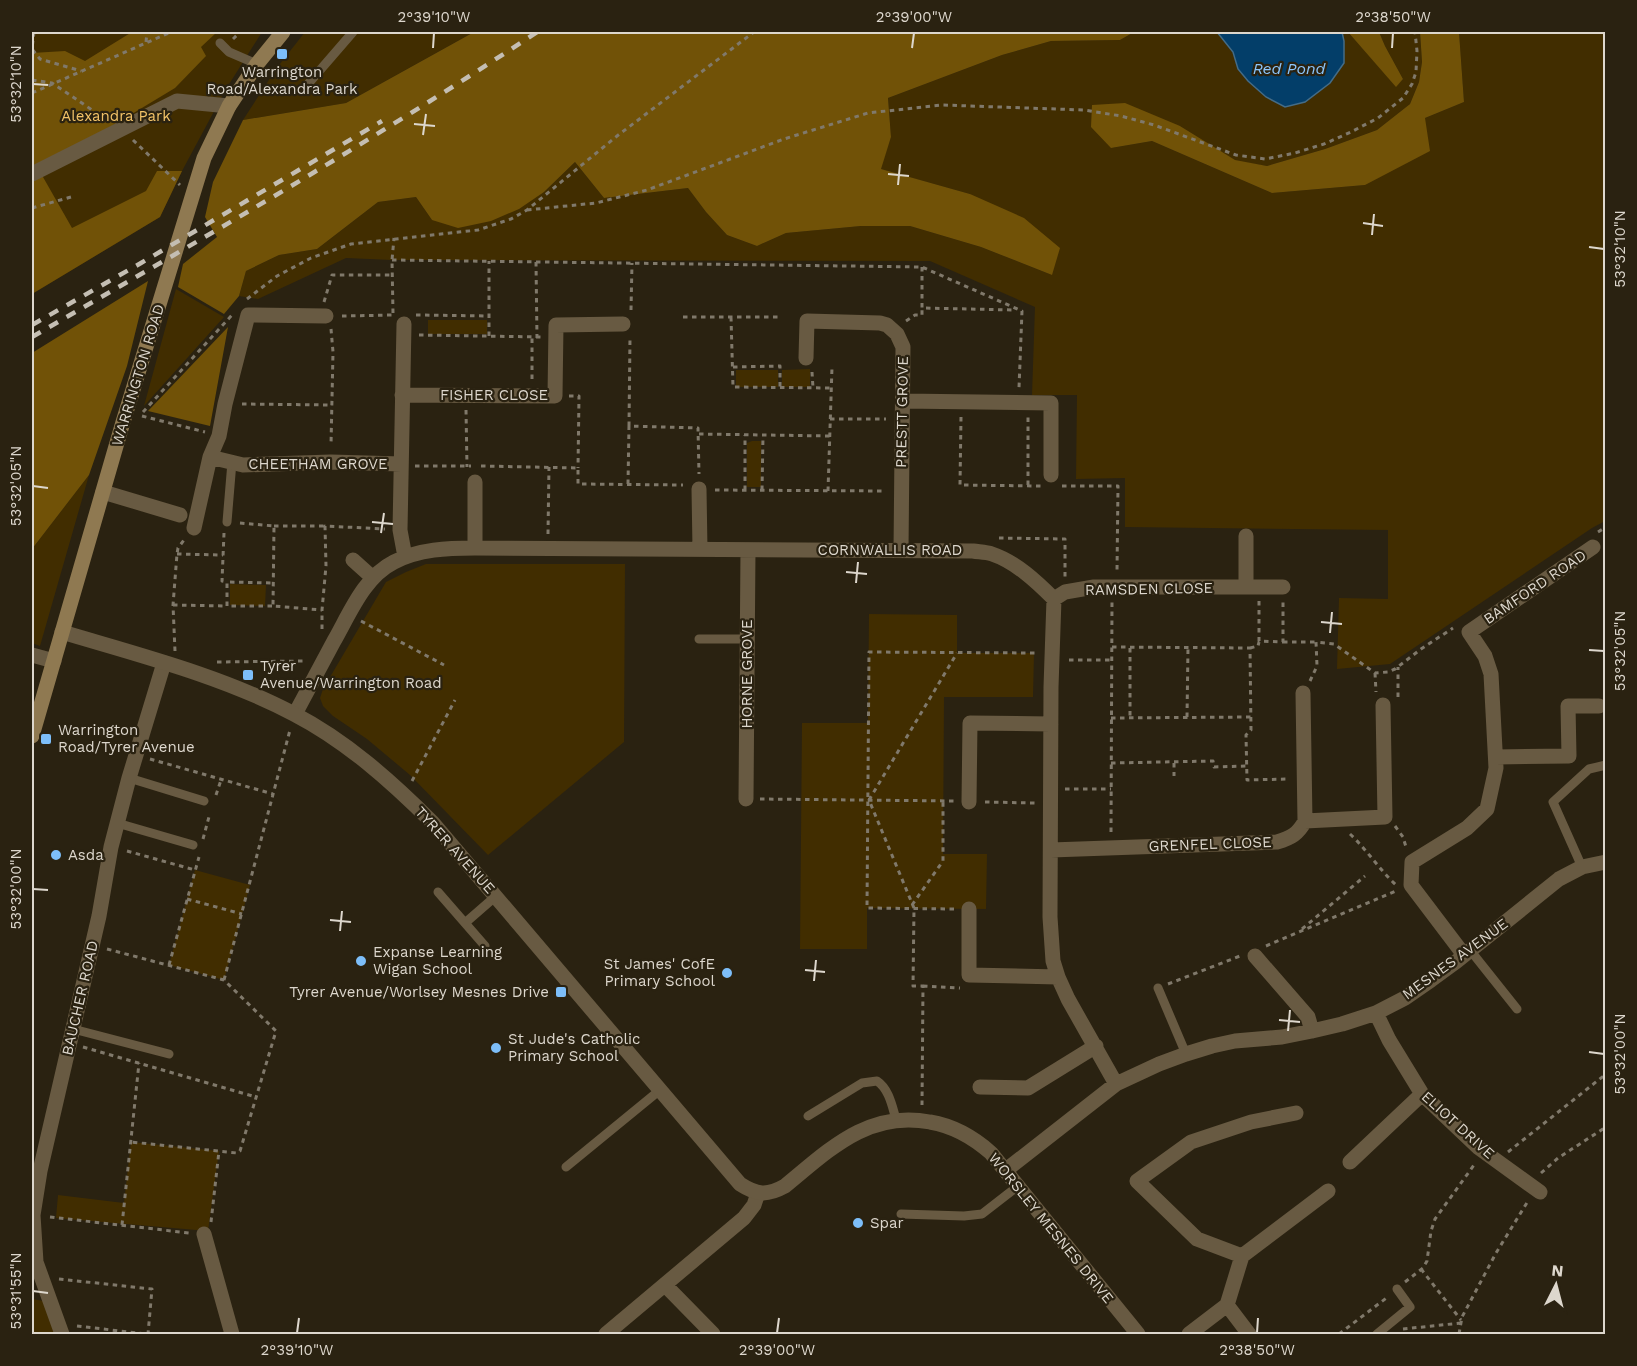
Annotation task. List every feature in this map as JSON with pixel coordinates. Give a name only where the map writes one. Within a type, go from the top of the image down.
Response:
[{"type":"main road","name":"WARRINGTON ROAD","points":[[32,736],[204,158],[229,106],[257,64],[283,32]]},
{"type":"street","points":[[32,174],[177,101],[229,106]]},
{"type":"street","points":[[194,528],[210,457],[219,436],[248,315],[323,316]]},
{"type":"street","points":[[809,362],[807,321],[880,323],[892,329]]},
{"type":"street","points":[[556,337],[556,325],[628,324]]},
{"type":"street","points":[[405,557],[400,530],[402,395],[407,325]]},
{"type":"street","name":"PRESTT GROVE","points":[[892,329],[903,347],[901,550]]},
{"type":"street","name":"FISHER CLOSE","points":[[402,395],[555,396],[556,337]]},
{"type":"street","points":[[903,401],[1051,403],[1051,475]]},
{"type":"street","name":"CHEETHAM GROVE","points":[[210,457],[243,465],[331,462],[401,465]]},
{"type":"street","points":[[475,482],[475,548]]},
{"type":"street","points":[[699,489],[700,549]]},
{"type":"street","points":[[103,492],[180,515]]},
{"type":"street","points":[[1246,536],[1252,587]]},
{"type":"street","name":"BAMFORD ROAD","points":[[1412,862],[1467,828],[1487,809],[1496,768],[1491,674],[1485,656],[1469,632],[1595,540]]},
{"type":"street","name":"CORNWALLIS ROAD","points":[[295,714],[358,598],[373,579],[394,562],[421,552],[438,549],[973,551],[1006,560],[1060,596]]},
{"type":"street","name":"HORNE GROVE","points":[[746,799],[748,550]]},
{"type":"street","points":[[353,560],[373,579]]},
{"type":"street","name":"RAMSDEN CLOSE","points":[[1060,596],[1095,587],[1283,587]]},
{"type":"street","points":[[1060,596],[1052,657],[1050,917],[1053,961],[1068,999],[1116,1084]]},
{"type":"street","name":"TYRER AVENUE","points":[[62,633],[164,663],[228,685],[295,714],[349,749],[387,778],[433,823],[741,1184],[758,1193]]},
{"type":"street","points":[[32,655],[54,661]]},
{"type":"street","name":"BAUCHER ROAD","points":[[60,1329],[36,1262],[33,1215],[40,1171],[93,945],[111,847],[129,778],[164,663]]},
{"type":"street","points":[[1303,693],[1305,820],[1385,817],[1383,705]]},
{"type":"street","points":[[1496,757],[1569,756],[1568,706],[1599,706]]},
{"type":"street","points":[[969,802],[970,723],[1051,724]]},
{"type":"street","name":"GRENFEL CLOSE","points":[[1051,850],[1276,842],[1300,830],[1305,820]]},
{"type":"street","points":[[1412,862],[1411,885],[1467,953]]},
{"type":"street","name":"MESNES AVENUE","points":[[1006,1170],[1116,1084],[1186,1054],[1235,1041],[1282,1037],[1312,1031],[1376,1012],[1414,992],[1467,953],[1559,879],[1582,867],[1605,862]]},
{"type":"street","points":[[969,909],[969,975],[1058,977]]},
{"type":"street","points":[[1252,953],[1308,1017],[1312,1031]]},
{"type":"street","name":"ELIOT DRIVE","points":[[1376,1012],[1389,1040],[1422,1094],[1484,1151],[1535,1189]]},
{"type":"street","points":[[980,1087],[1028,1088],[1096,1046]]},
{"type":"street","points":[[1350,1162],[1422,1094]]},
{"type":"street","points":[[1242,1256],[1197,1239],[1137,1181],[1191,1142],[1251,1122],[1296,1113]]},
{"type":"street","name":"WORSLEY MESNES DRIVE","points":[[758,1193],[775,1191],[785,1186],[833,1147],[874,1124],[896,1119],[922,1120],[958,1130],[978,1142],[1006,1170],[1138,1335]]},
{"type":"street","points":[[1189,1335],[1227,1305],[1242,1256],[1328,1191]]},
{"type":"street","points":[[606,1335],[744,1218],[754,1205],[758,1193]]},
{"type":"street","points":[[204,1234],[232,1335]]},
{"type":"street","points":[[664,1285],[713,1335]]},
{"type":"street","points":[[1227,1305],[1249,1335]]},
{"type":"lane","points":[[308,84],[353,32]]},
{"type":"lane","points":[[220,44],[229,52],[257,64]]},
{"type":"lane","points":[[227,522],[232,462]]},
{"type":"lane","points":[[699,639],[747,639]]},
{"type":"lane","points":[[1582,867],[1553,802],[1589,769],[1605,765]]},
{"type":"lane","points":[[129,778],[204,801]]},
{"type":"lane","points":[[117,823],[193,844]]},
{"type":"lane","points":[[438,892],[485,946]]},
{"type":"lane","points":[[465,923],[496,896]]},
{"type":"lane","points":[[1467,953],[1517,1009]]},
{"type":"lane","points":[[1158,988],[1186,1054]]},
{"type":"lane","points":[[71,1036],[169,1054]]},
{"type":"lane","points":[[808,1116],[862,1083],[877,1081],[883,1085],[896,1119]]},
{"type":"lane","points":[[566,1167],[660,1090]]},
{"type":"lane","points":[[901,1215],[982,1214],[1018,1186]]},
{"type":"lane","points":[[1377,1335],[1410,1307],[1397,1290]]},
{"type":"path","points":[[34,32],[33,49],[40,59],[82,71]]},
{"type":"path","points":[[146,42],[147,32]]},
{"type":"path","points":[[32,93],[171,32]]},
{"type":"path","points":[[244,301],[277,276],[311,258],[351,244],[394,238],[454,234],[478,230],[511,219],[527,210],[617,136],[754,32]]},
{"type":"path","points":[[527,210],[596,203],[647,190],[784,139],[868,113],[942,105],[1084,110],[1121,116],[1154,125],[1236,155],[1265,159],[1295,153],[1351,132],[1378,118],[1403,98],[1416,72],[1415,32]]},
{"type":"path","points":[[32,208],[71,197]]},
{"type":"path","points":[[323,316],[393,315],[394,238]]},
{"type":"path","points":[[392,260],[922,267],[1022,311],[1023,403],[1028,486]]},
{"type":"path","points":[[489,261],[489,336]]},
{"type":"path","points":[[531,396],[536,261]]},
{"type":"path","points":[[628,484],[628,324],[632,263]]},
{"type":"path","points":[[892,329],[915,315],[922,315],[922,267]]},
{"type":"path","points":[[331,462],[333,352],[330,326],[323,316],[332,275],[393,275]]},
{"type":"path","points":[[922,308],[1018,310]]},
{"type":"path","points":[[219,436],[140,415],[236,310]]},
{"type":"path","points":[[407,325],[489,316]]},
{"type":"path","points":[[683,317],[781,317]]},
{"type":"path","points":[[731,317],[733,387],[831,388]]},
{"type":"path","points":[[407,325],[489,336],[556,337]]},
{"type":"path","points":[[809,362],[813,388]]},
{"type":"path","points":[[732,367],[780,366],[780,387]]},
{"type":"path","points":[[828,491],[832,367]]},
{"type":"path","points":[[466,394],[467,466],[475,482]]},
{"type":"path","points":[[555,396],[579,396],[578,484],[678,484],[699,489],[745,490],[902,491]]},
{"type":"path","points":[[225,404],[332,405]]},
{"type":"path","points":[[830,418],[903,419]]},
{"type":"path","points":[[629,426],[698,428],[699,489]]},
{"type":"path","points":[[699,434],[830,436]]},
{"type":"path","points":[[745,490],[746,435]]},
{"type":"path","points":[[762,490],[763,436]]},
{"type":"path","points":[[401,465],[578,468]]},
{"type":"path","points":[[548,549],[549,467]]},
{"type":"path","points":[[273,583],[222,581],[224,534],[227,522],[400,530]]},
{"type":"path","points":[[273,606],[274,525]]},
{"type":"path","points":[[322,630],[326,566],[325,526]]},
{"type":"path","points":[[1595,540],[1605,527]]},
{"type":"path","points":[[164,663],[175,652],[173,605],[178,548],[194,528]]},
{"type":"path","points":[[997,538],[1065,538],[1060,596]]},
{"type":"path","points":[[177,554],[223,555]]},
{"type":"path","points":[[227,582],[227,606]]},
{"type":"path","points":[[1112,648],[1250,648],[1258,646],[1252,587]]},
{"type":"path","points":[[1283,587],[1283,642]]},
{"type":"path","points":[[1111,847],[1112,588]]},
{"type":"path","points":[[173,605],[273,606],[322,610]]},
{"type":"path","points":[[349,615],[444,664]]},
{"type":"path","points":[[1259,641],[1334,644],[1375,673],[1388,672],[1460,624]]},
{"type":"path","points":[[1303,693],[1317,666],[1316,642]]},
{"type":"path","points":[[1130,648],[1130,718]]},
{"type":"path","points":[[1187,717],[1188,648]]},
{"type":"path","points":[[1250,648],[1251,730],[1246,735],[1247,780],[1303,779]]},
{"type":"path","points":[[969,909],[867,908],[869,652],[957,653],[1112,660]]},
{"type":"path","points":[[869,800],[957,653]]},
{"type":"path","points":[[210,663],[324,661]]},
{"type":"path","points":[[405,795],[455,700]]},
{"type":"path","points":[[224,980],[295,714]]},
{"type":"path","points":[[1112,718],[1251,717]]},
{"type":"path","points":[[136,756],[273,794]]},
{"type":"path","points":[[1111,763],[1214,761],[1214,767],[1247,766]]},
{"type":"path","points":[[1174,762],[1174,776]]},
{"type":"path","points":[[169,965],[221,780]]},
{"type":"path","points":[[746,799],[969,802],[1111,789]]},
{"type":"path","points":[[869,800],[913,907],[913,986],[960,988],[969,975]]},
{"type":"path","points":[[913,907],[943,861],[943,801]]},
{"type":"path","points":[[1385,817],[1403,837],[1412,862]]},
{"type":"path","points":[[1158,988],[1252,953],[1401,889],[1383,872],[1359,842],[1333,820]]},
{"type":"path","points":[[111,847],[195,870]]},
{"type":"path","points":[[1298,933],[1365,876]]},
{"type":"path","points":[[187,899],[242,914]]},
{"type":"path","points":[[93,945],[224,980],[276,1031],[240,1151],[237,1153],[219,1152],[130,1142]]},
{"type":"path","points":[[922,986],[922,1120]]},
{"type":"path","points":[[71,1036],[139,1063],[256,1097]]},
{"type":"path","points":[[122,1225],[139,1063]]},
{"type":"path","points":[[1497,1161],[1605,1074]]},
{"type":"path","points":[[1459,1335],[1461,1322],[1496,1253],[1535,1189],[1558,1158],[1605,1126]]},
{"type":"path","points":[[1339,1335],[1421,1269],[1427,1261],[1435,1219],[1484,1151]]},
{"type":"path","points":[[33,1215],[204,1234],[210,1229],[219,1152]]},
{"type":"path","points":[[1421,1269],[1461,1322]]},
{"type":"path","points":[[42,1277],[152,1289],[147,1335],[60,1329]]},
{"type":"path","points":[[1399,1329],[1461,1322]]},
{"type":"green space","name":"Alexandra Park","points":[[32,32],[262,32],[226,89],[160,217],[32,294]]},
{"type":"green space","points":[[132,32],[217,32],[201,47],[206,56],[175,88],[39,170],[72,228],[146,191],[157,171],[182,171],[160,217],[32,294],[32,53],[65,51],[85,61]]},
{"type":"green space","points":[[305,32],[472,33],[346,103],[243,120],[276,69]]},
{"type":"green space","points":[[474,32],[1134,32],[1120,40],[1051,41],[1002,55],[888,98],[891,137],[881,169],[970,194],[1024,218],[1060,248],[1052,275],[981,247],[910,226],[861,226],[786,233],[757,246],[727,235],[688,188],[604,198],[575,162],[544,192],[519,209],[491,221],[458,228],[432,220],[416,197],[378,202],[317,249],[279,255],[246,271],[239,296],[224,314],[178,287],[183,264],[217,237],[205,217],[213,182],[243,120],[346,103]]},
{"type":"green space","points":[[1134,32],[1217,32],[1233,53],[1238,69],[1266,97],[1305,102],[1337,73],[1344,56],[1342,32],[1348,32],[1396,86],[1403,79],[1379,32],[1420,32],[1422,62],[1419,82],[1410,104],[1377,130],[1325,149],[1267,166],[1235,161],[1180,126],[1111,148],[1152,141],[1272,193],[1365,185],[1425,118],[1464,102],[1459,32],[1605,32],[1605,521],[1390,664],[1337,669],[1339,598],[1388,599],[1388,530],[1125,527],[1125,478],[1076,479],[1077,395],[1032,395],[1035,307],[930,261],[346,258],[258,299],[239,296],[246,271],[279,255],[317,249],[378,202],[416,197],[432,220],[544,192],[575,162],[604,198],[688,188],[727,235],[757,246],[786,233],[861,226],[910,226],[981,247],[1052,275],[970,194],[880,169],[891,137],[888,98],[1002,55],[1051,41],[1120,40]]},
{"type":"green space","points":[[1348,32],[1379,32],[1403,79],[1396,87]]},
{"type":"green space","points":[[1420,32],[1459,32],[1464,102],[1425,118],[1430,151],[1365,185],[1272,193],[1152,141],[1111,148],[1091,127],[1092,105],[1125,103],[1180,126],[1235,160],[1267,166],[1325,149],[1377,130],[1410,104],[1419,82],[1422,62]]},
{"type":"green space","points":[[148,281],[127,366],[89,475],[32,549],[32,353]]},
{"type":"green space","points":[[176,289],[224,317],[144,406]]},
{"type":"green space","points":[[428,320],[487,320],[487,334],[428,334]]},
{"type":"green space","points":[[228,327],[210,426],[148,411]]},
{"type":"green space","points":[[810,369],[810,387],[782,387],[782,370]]},
{"type":"green space","points":[[736,370],[778,370],[778,387],[736,387]]},
{"type":"green space","points":[[761,441],[761,487],[747,487],[747,443]]},
{"type":"green space","points":[[89,475],[40,646],[32,643],[32,549]]},
{"type":"green space","points":[[426,564],[625,564],[624,742],[488,855],[410,775],[367,739],[333,716],[323,706],[320,698],[323,689],[386,582]]},
{"type":"green space","points":[[230,584],[266,585],[265,606],[230,605]]},
{"type":"green space","points":[[869,614],[957,615],[957,653],[1034,653],[1033,697],[944,697],[943,854],[987,854],[986,909],[867,908],[867,949],[800,949],[802,723],[868,723]]},
{"type":"green space","points":[[195,870],[250,885],[224,980],[169,965]]},
{"type":"green space","points":[[131,1142],[219,1151],[208,1231],[56,1218],[58,1195],[124,1203]]},
{"type":"green space","points":[[32,1299],[50,1302],[62,1334],[32,1334]]},
{"type":"water","name":"Red Pond","points":[[1217,32],[1342,32],[1344,63],[1330,83],[1305,102],[1285,107],[1266,97],[1248,81],[1238,69],[1233,52]]},
{"type":"railway","points":[[32,337],[350,151],[537,32]]},
{"type":"railway","points":[[32,325],[382,121]]},
{"type":"place","name":"Warrington Road/Alexandra Park","points":[[282,54]]},
{"type":"place","name":"Tyrer Avenue/Warrington Road","points":[[248,675]]},
{"type":"place","name":"Warrington Road/Tyrer Avenue","points":[[46,739]]},
{"type":"place","name":"Asda","points":[[56,855]]},
{"type":"place","name":"Expanse Learning Wigan School","points":[[361,961]]},
{"type":"place","name":"St James' CofE Primary School","points":[[727,973]]},
{"type":"place","name":"Tyrer Avenue/Worlsey Mesnes Drive","points":[[561,992]]},
{"type":"place","name":"St Jude's Catholic Primary School","points":[[496,1048]]},
{"type":"place","name":"Spar","points":[[858,1223]]}]
